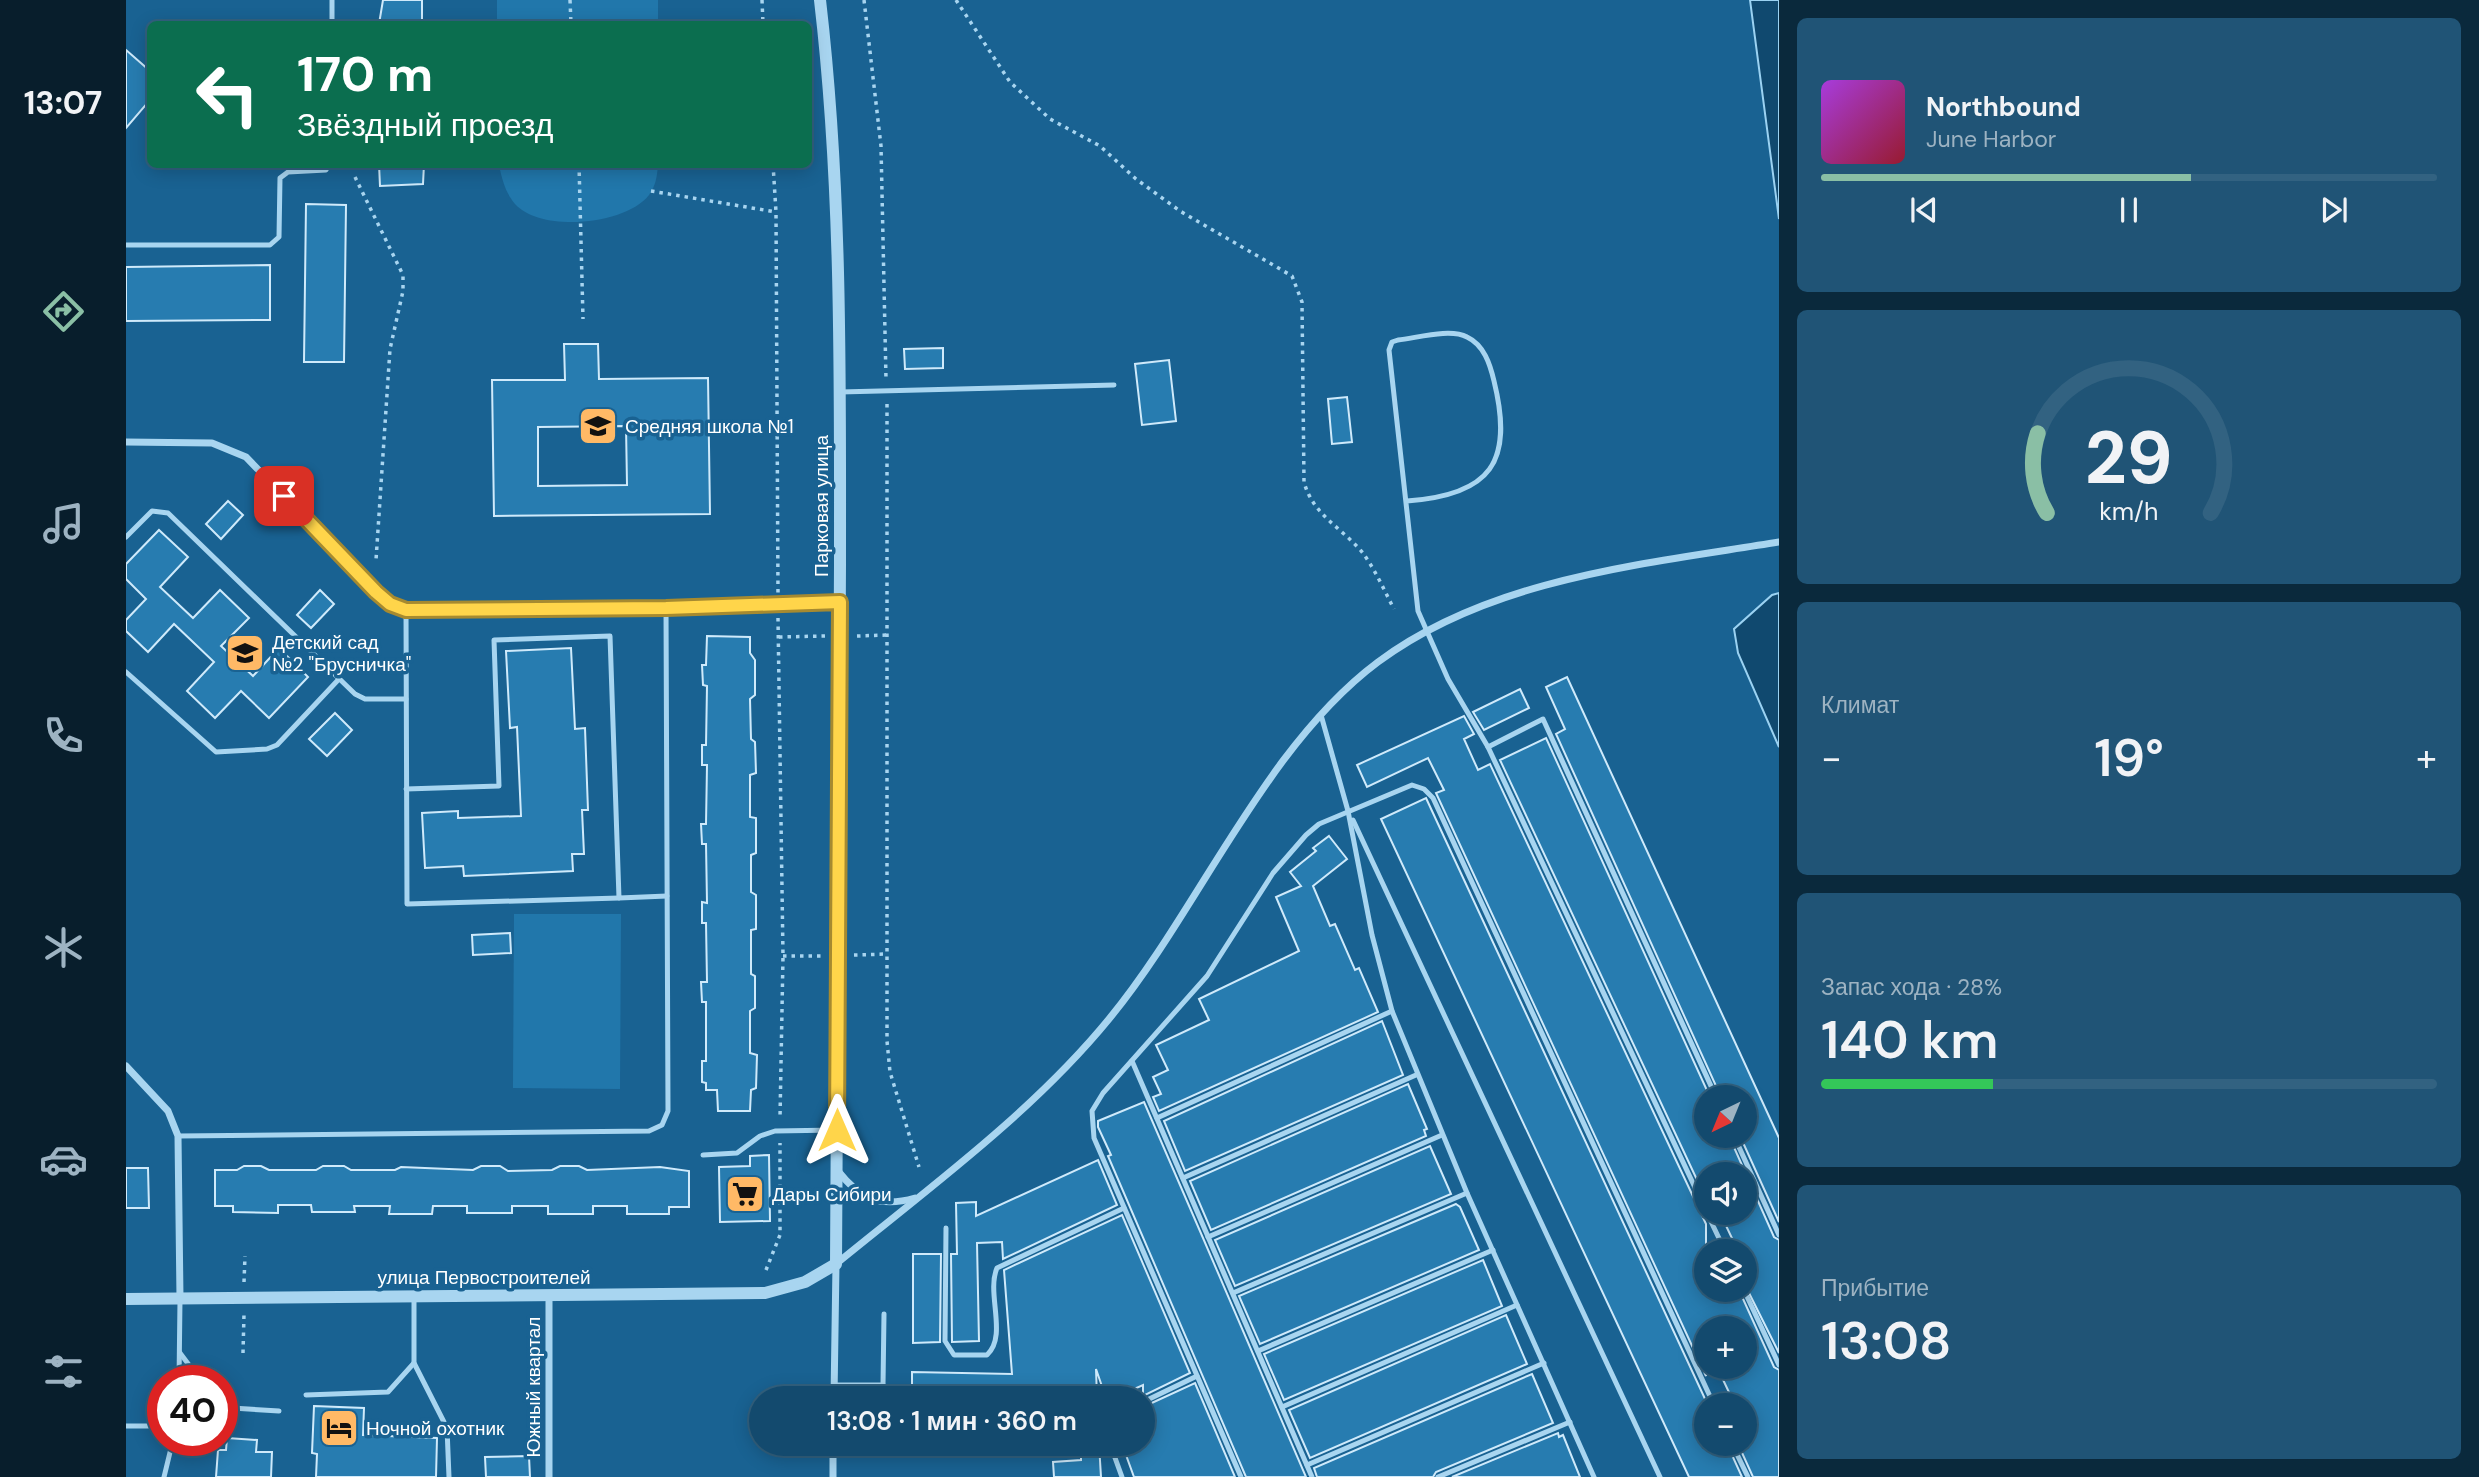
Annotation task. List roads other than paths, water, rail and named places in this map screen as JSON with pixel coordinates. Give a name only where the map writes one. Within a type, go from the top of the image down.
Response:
[{"type":"street","name":"Парковая улица","points":[[821,0],[831,97],[836,189],[840,392],[836,1264]]},
{"type":"street","points":[[126,442],[212,443],[246,457],[376,592],[390,604],[406,610],[666,608],[840,602]]},
{"type":"street","points":[[834,1385],[836,1264],[921,1197],[1066,1066],[1109,1019],[1267,785],[1321,715],[1377,663],[1426,633],[1466,613],[1544,586],[1654,562],[1779,542]]},
{"type":"street","points":[[126,1066],[168,1111],[178,1136],[180,1298]]},
{"type":"street","points":[[837,1171],[862,1197],[880,1203],[900,1203],[921,1197]]},
{"type":"street","name":"улица Первостроителей","points":[[126,1299],[765,1293],[805,1282],[836,1264]]},
{"type":"street","name":"Южный квартал","points":[[549,1297],[549,1477]]},
{"type":"street","points":[[833,1456],[833,1477]]},
{"type":"lane","points":[[332,0],[332,21]]},
{"type":"lane","points":[[126,245],[270,245],[279,237],[280,178],[288,172],[327,168]]},
{"type":"lane","points":[[1407,501],[1439,499],[1462,489],[1485,474],[1500,452],[1502,422],[1490,367],[1484,353],[1466,336],[1456,334],[1398,340],[1392,342],[1389,350],[1407,501],[1413,584],[1426,633],[1448,679],[1488,747],[1694,1184]]},
{"type":"lane","points":[[840,392],[1114,385]]},
{"type":"lane","points":[[126,537],[152,511],[168,513],[339,679],[365,699],[406,699]]},
{"type":"lane","points":[[178,1136],[649,1131],[662,1125],[668,1111],[666,608]]},
{"type":"lane","points":[[406,610],[407,904],[667,897]]},
{"type":"lane","points":[[406,789],[499,786],[494,640],[610,636],[618,898]]},
{"type":"lane","points":[[126,672],[216,752],[267,750],[276,746],[339,679]]},
{"type":"lane","points":[[1321,715],[1349,811],[1372,934],[1392,1011],[1442,1135],[1594,1477]]},
{"type":"lane","points":[[1488,747],[1543,719],[1711,1085]]},
{"type":"lane","points":[[1241,1477],[1094,1138],[1091,1111],[1103,1093],[1207,976],[1289,852],[1319,824],[1412,785],[1424,789],[1433,797],[1708,1393]]},
{"type":"lane","points":[[1349,811],[1660,1477]]},
{"type":"lane","points":[[1157,1118],[1392,1011]]},
{"type":"lane","points":[[1132,1061],[1312,1477]]},
{"type":"lane","points":[[1183,1178],[1416,1074]]},
{"type":"lane","points":[[703,1155],[737,1153],[760,1136],[780,1131],[837,1130]]},
{"type":"lane","points":[[1208,1237],[1442,1135]]},
{"type":"lane","points":[[1739,1148],[1779,1235]]},
{"type":"lane","points":[[1233,1293],[1467,1192]]},
{"type":"lane","points":[[946,1228],[945,1341],[954,1355],[987,1355],[996,1341],[992,1278],[997,1268],[1124,1208]]},
{"type":"lane","points":[[1258,1351],[1493,1250]]},
{"type":"lane","points":[[414,1297],[414,1363],[447,1428],[449,1477]]},
{"type":"lane","points":[[180,1298],[180,1365]]},
{"type":"lane","points":[[1750,1302],[1779,1365]]},
{"type":"lane","points":[[1282,1407],[1517,1305]]},
{"type":"lane","points":[[834,1385],[883,1385],[884,1314]]},
{"type":"lane","points":[[180,1353],[189,1365]]},
{"type":"lane","points":[[306,1395],[388,1392],[414,1363]]},
{"type":"lane","points":[[1307,1465],[1544,1363]]},
{"type":"lane","points":[[1155,1396],[1197,1376]]},
{"type":"lane","points":[[238,1408],[279,1411]]},
{"type":"lane","points":[[1438,1477],[1570,1422]]},
{"type":"lane","points":[[126,1426],[147,1426]]},
{"type":"lane","points":[[163,1477],[169,1456]]},
{"type":"lane","points":[[1114,1456],[1122,1477]]},
{"type":"lane","points":[[1738,1456],[1748,1477]]},
{"type":"place","name":"Средняя школа №1","points":[[598,426]]},
{"type":"place","name":"Детский сад №2 \"Брусничка\"","points":[[245,653]]},
{"type":"place","name":"Дары Сибири","points":[[745,1194]]},
{"type":"place","name":"Ночной охотник","points":[[339,1428]]}]
